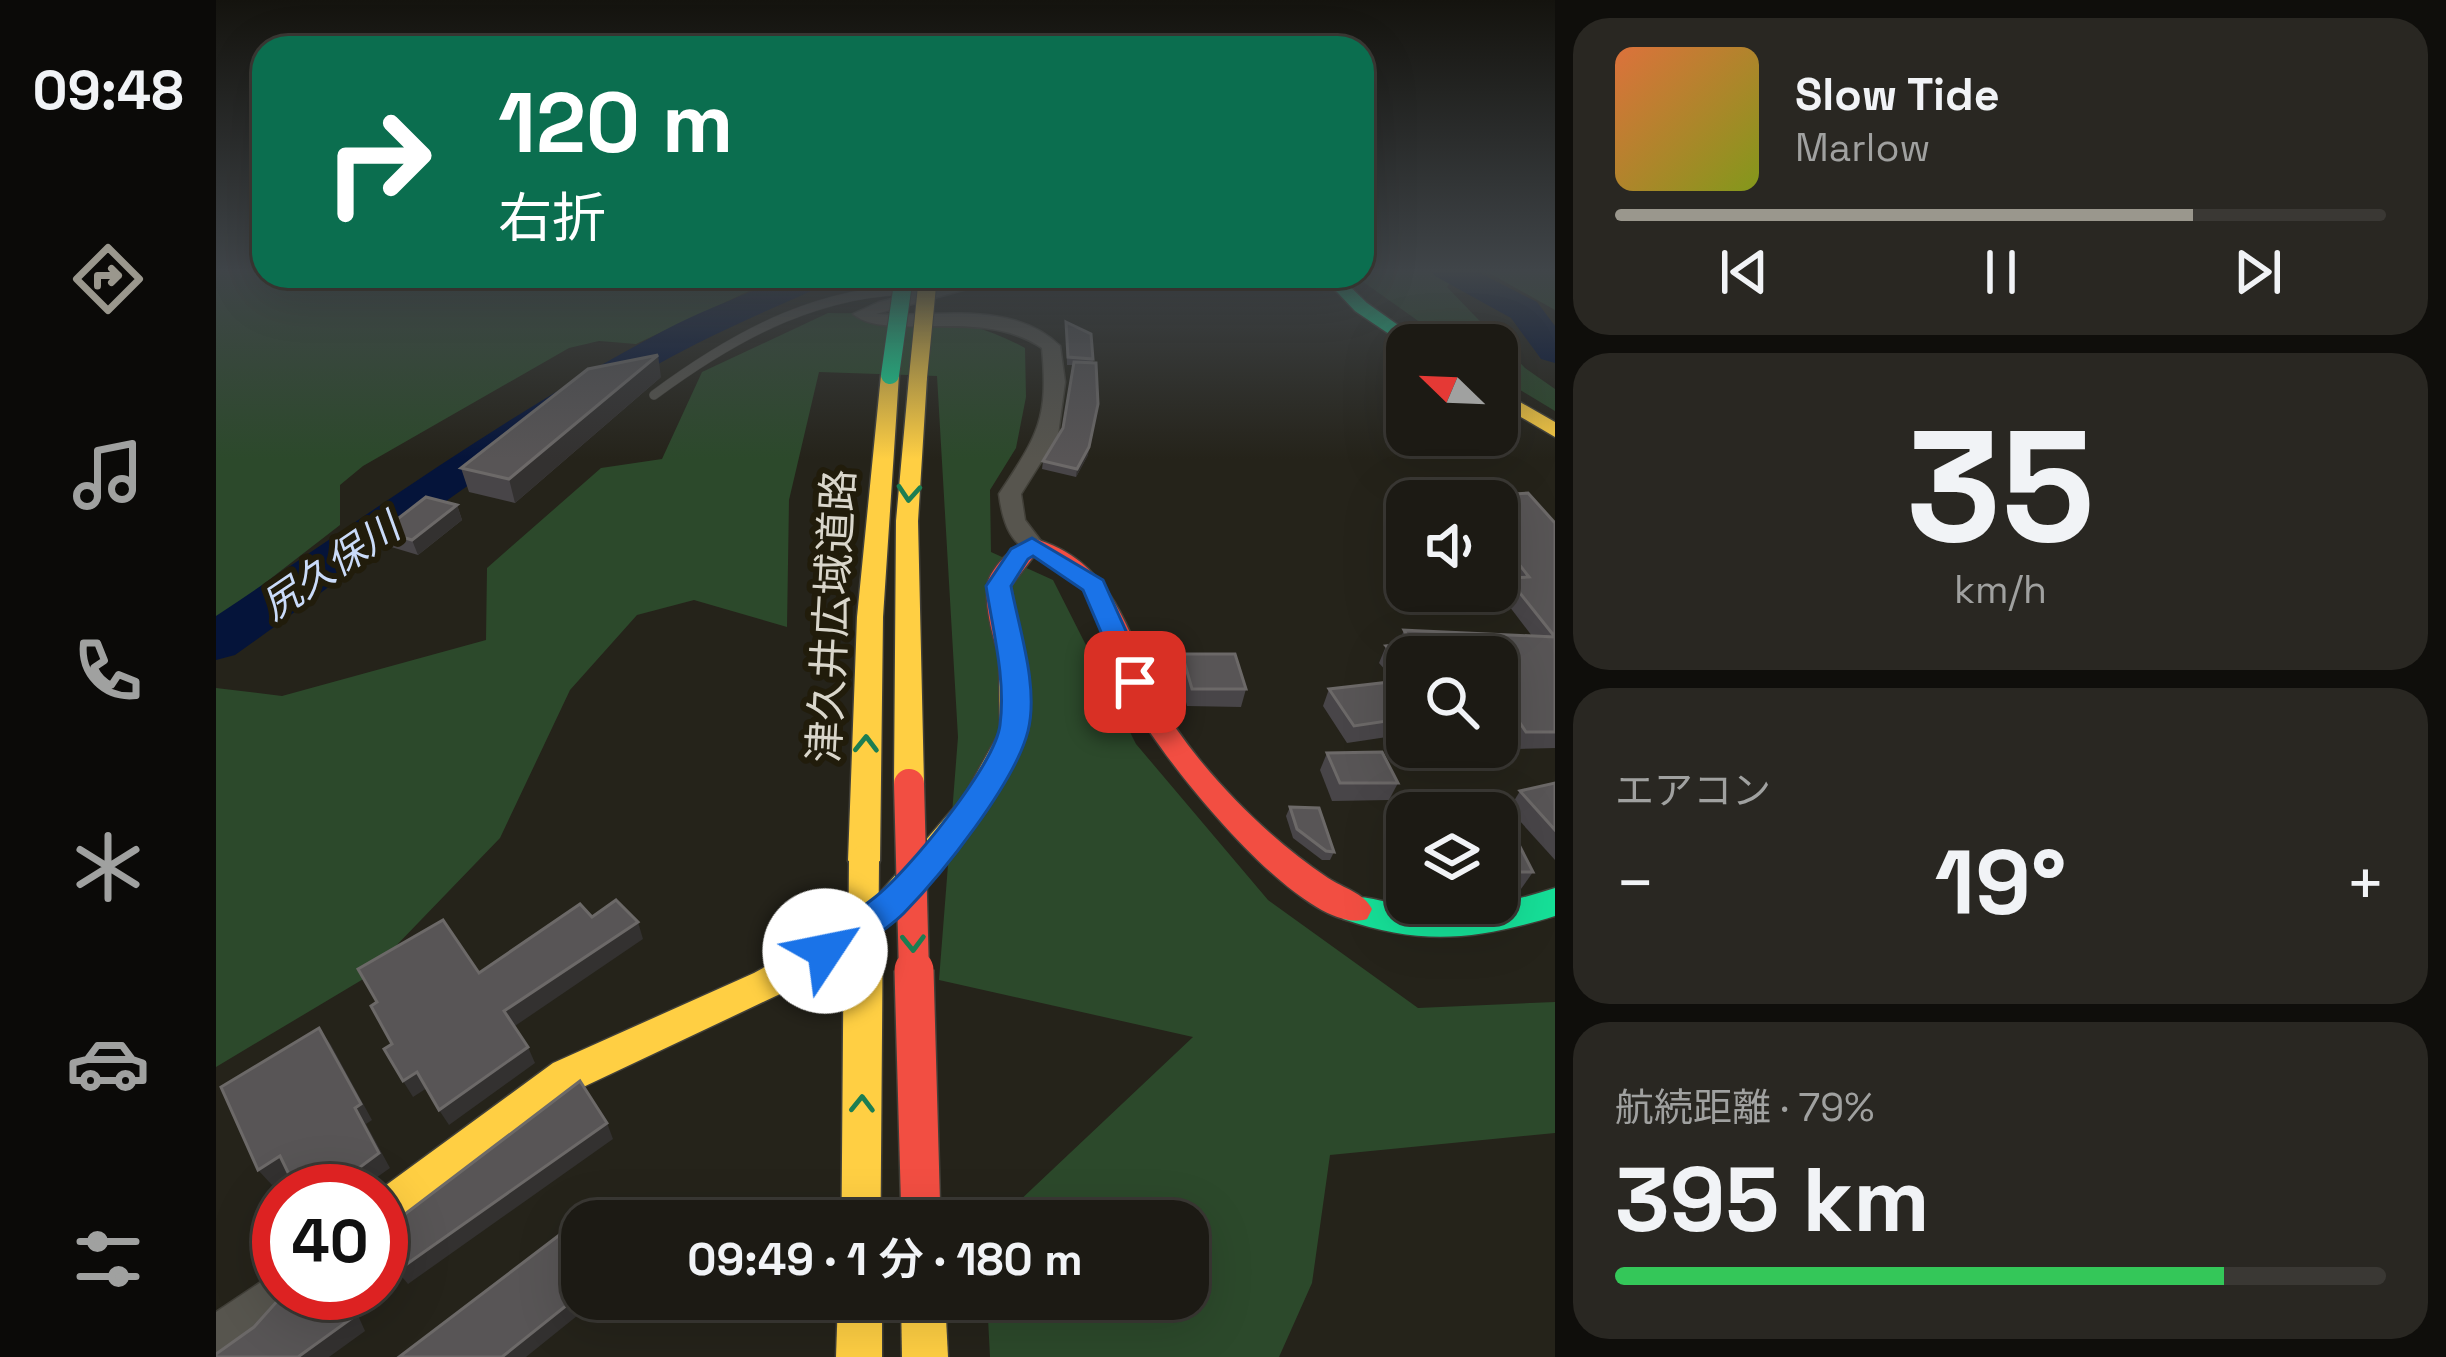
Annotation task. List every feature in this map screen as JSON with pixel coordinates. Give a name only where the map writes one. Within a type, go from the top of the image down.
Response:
[{"type":"main road","points":[[904,332],[904,375]]},
{"type":"main road","points":[[904,375],[921,332]]},
{"type":"main road","name":"津久井広域道路","points":[[904,375],[920,1200]]},
{"type":"main road","name":"津久井広域道路","points":[[861,1200],[869,614],[904,375]]},
{"type":"main road","points":[[1518,408],[1555,431]]},
{"type":"main road","points":[[408,1194],[566,1076],[766,984],[852,934],[890,905],[975,804],[1014,731],[1012,649],[999,586],[1003,574],[1032,545],[1094,586],[1135,682],[1166,735],[1262,843],[1329,898],[1395,923],[1446,928],[1555,902]]},
{"type":"main road","points":[[860,1320],[860,1357]]},
{"type":"main road","points":[[924,1320],[925,1357]]},
{"type":"street","points":[[1024,332],[1051,346],[1054,382],[1048,435],[1010,494],[1014,521],[1032,545]]},
{"type":"street","points":[[216,1340],[252,1313]]},
{"type":"lane","points":[[654,395],[695,364],[755,332]]},
{"type":"green space","points":[[216,332],[661,332],[636,344],[599,341],[569,348],[363,466],[340,485],[340,525],[225,614],[216,654]]},
{"type":"green space","points":[[787,332],[990,332],[1025,348],[1026,397],[1016,448],[990,490],[991,552],[1053,580],[1136,744],[1268,900],[1418,1008],[1555,1002],[1555,1133],[1330,1155],[1312,1283],[1279,1357],[990,1357],[988,1320],[1209,1320],[1209,1200],[1020,1200],[1193,1037],[939,980],[958,737],[937,376],[819,372],[789,500],[787,627],[694,600],[637,615],[570,690],[500,838],[365,978],[216,1067],[216,688],[282,696],[486,640],[487,568],[601,468],[662,459],[702,372]]},
{"type":"green space","points":[[1518,361],[1555,389],[1555,411],[1518,389]]},
{"type":"building","points":[[1067,332],[1091,334],[1093,359],[1068,357]]},
{"type":"building","points":[[658,355],[509,479],[461,468],[588,369]]},
{"type":"building","points":[[1074,362],[1096,363],[1098,404],[1089,447],[1077,469],[1043,461],[1063,428]]},
{"type":"building","points":[[1528,493],[1555,523],[1555,637],[1518,591],[1518,578],[1529,577],[1518,563],[1518,494]]},
{"type":"building","points":[[426,497],[457,505],[412,540],[382,531]]},
{"type":"building","points":[[1404,630],[1555,637],[1555,732],[1526,732],[1518,720],[1518,636],[1407,636]]},
{"type":"building","points":[[1182,654],[1235,654],[1246,689],[1192,689]]},
{"type":"building","points":[[1386,682],[1386,721],[1354,726],[1329,689]]},
{"type":"building","points":[[1382,752],[1386,768],[1398,783],[1340,783],[1327,753]]},
{"type":"building","points":[[1555,783],[1555,830],[1520,791]]},
{"type":"building","points":[[1290,807],[1319,808],[1334,852],[1297,829]]},
{"type":"building","points":[[1518,843],[1533,872],[1518,872]]},
{"type":"building","points":[[616,900],[638,922],[504,1011],[528,1047],[439,1110],[417,1072],[403,1081],[384,1049],[392,1044],[371,1006],[377,1002],[358,969],[443,920],[479,973],[580,904],[592,917]]},
{"type":"building","points":[[319,1028],[361,1104],[355,1108],[379,1153],[364,1164],[284,1164],[280,1156],[267,1164],[255,1164],[221,1087]]},
{"type":"building","points":[[580,1081],[607,1123],[408,1263],[408,1212]]},
{"type":"building","points":[[561,1234],[561,1310],[502,1357],[399,1357]]},
{"type":"building","points":[[260,1320],[349,1320],[298,1357],[216,1357]]},
{"type":"waterway","name":"尻久保川","points":[[216,642],[521,432],[690,332]]},
{"type":"waterway","points":[[1541,332],[1555,351]]},
{"type":"traffic: fast","points":[[890,375],[896,332]]},
{"type":"traffic: fast","points":[[1355,909],[1430,925],[1480,921],[1555,902]]},
{"type":"traffic: slow","points":[[918,377],[922,332]]},
{"type":"traffic: slow","points":[[864,861],[870,617],[890,375]]},
{"type":"traffic: slow","points":[[909,784],[907,521],[918,377]]},
{"type":"traffic: slow","points":[[1518,408],[1555,431]]},
{"type":"traffic: slow","points":[[408,1194],[566,1076],[766,984],[852,935],[890,905],[975,804],[1014,731],[1012,658]]},
{"type":"traffic: slow","points":[[861,1200],[864,861]]},
{"type":"traffic: slow","points":[[859,1357],[860,1320]]},
{"type":"traffic: slow","points":[[924,1320],[925,1357]]},
{"type":"traffic: jam","points":[[1012,658],[999,586],[1003,575],[1032,545],[1074,569],[1099,593],[1151,711],[1213,796],[1298,875],[1355,909]]},
{"type":"traffic: jam","points":[[909,784],[920,1200]]},
{"type":"route","points":[[825,951],[890,905],[975,804],[999,762],[1014,731],[1016,692],[999,586],[1020,554],[1032,545],[1094,586],[1135,682]]}]
